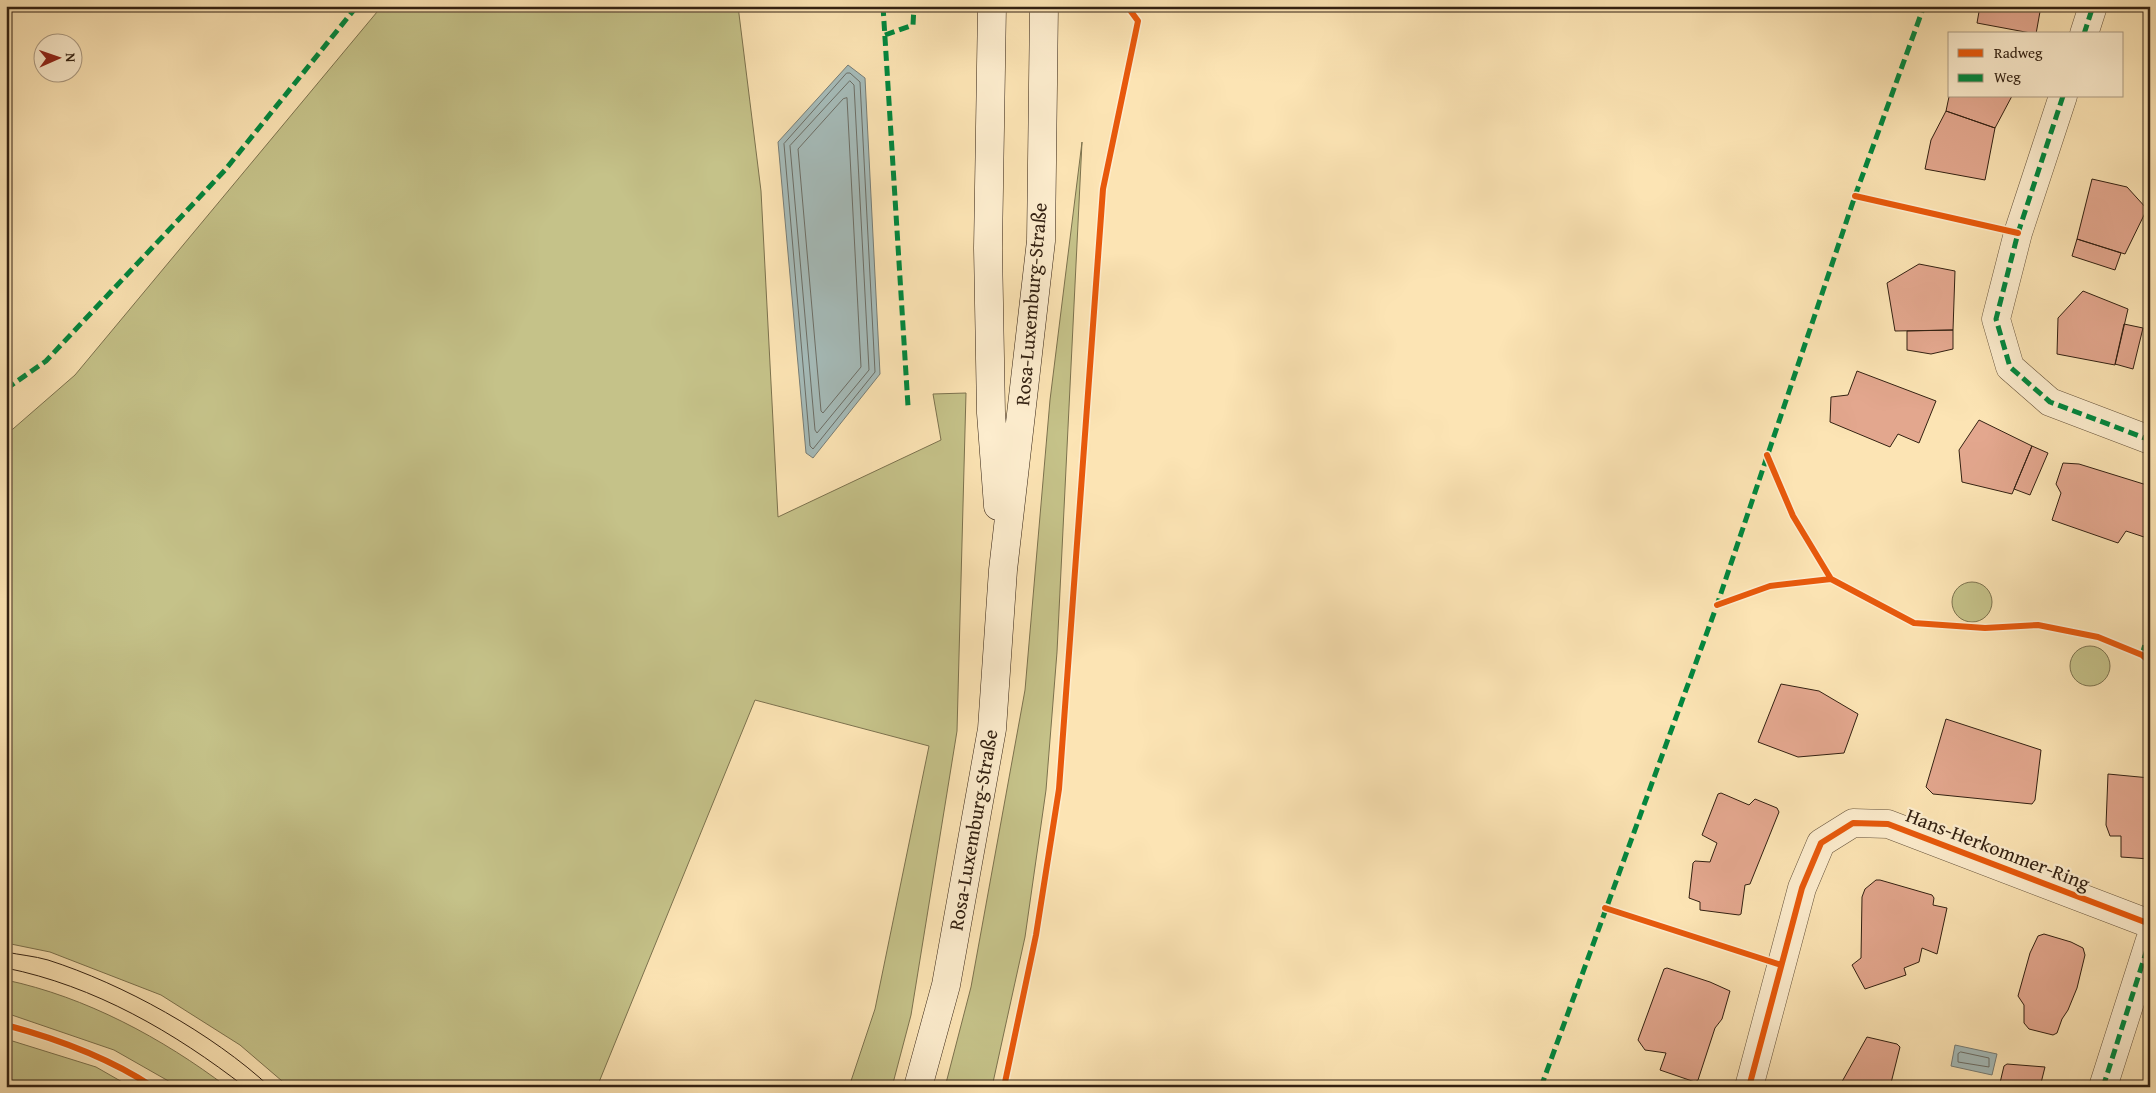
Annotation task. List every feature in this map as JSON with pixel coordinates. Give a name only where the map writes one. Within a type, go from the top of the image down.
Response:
[{"type":"main road","name":"Rosa-Luxemburg-Straße","points":[[992,6],[988,248],[991,413],[1002,570]]},
{"type":"main road","name":"Rosa-Luxemburg-Straße","points":[[918,1087],[946,985],[992,729],[1002,570],[1041,241],[1044,6]]},
{"type":"main road","points":[[2085,32],[2094,6]]},
{"type":"main road","points":[[2062,98],[2018,233],[1996,319],[2010,367],[2050,402],[2150,440]]},
{"type":"main road","name":"Hans-Herkommer-Ring","points":[[1749,1087],[1802,888],[1822,843],[1853,823],[1888,824],[2150,924]]},
{"type":"main road","points":[[2103,1087],[2150,940]]},
{"type":"shaded area","points":[[382,6],[738,6],[761,191],[778,517],[941,440],[933,394],[966,393],[957,731],[911,1015],[892,1087],[849,1087],[875,1009],[929,746],[755,700],[597,1087],[289,1087],[240,1045],[161,995],[50,952],[6,943],[6,435],[75,375]]},
{"type":"shaded area","points":[[1082,142],[1057,652],[1046,790],[1025,937],[992,1087],[945,1087],[971,987],[1025,690],[1050,400]]},
{"type":"shaded area","points":[[1968,582],[1976,582],[1983,585],[1989,591],[1992,602],[1989,613],[1983,619],[1976,622],[1968,622],[1961,619],[1955,613],[1952,606],[1952,598],[1955,591],[1961,585]]},
{"type":"shaded area","points":[[2086,646],[2094,646],[2101,649],[2107,655],[2110,666],[2107,677],[2101,683],[2094,686],[2086,686],[2079,683],[2073,677],[2070,670],[2070,662],[2073,655],[2079,649]]},
{"type":"shaded area","points":[[6,980],[36,987],[94,1008],[150,1036],[227,1087],[179,1087],[114,1050],[6,1013]]},
{"type":"shaded area","points":[[6,1039],[96,1067],[131,1087],[6,1087]]},
{"type":"water","points":[[848,65],[865,78],[880,374],[813,458],[806,453],[778,142]]},
{"type":"water","points":[[1955,1045],[1997,1054],[1992,1075],[1951,1066]]},
{"type":"building","points":[[1980,6],[2041,6],[2036,32],[2025,32],[1977,23]]},
{"type":"building","points":[[1949,98],[2011,98],[1995,128],[1946,111]]},
{"type":"building","points":[[1946,111],[1995,128],[1985,180],[1925,169],[1931,140]]},
{"type":"building","points":[[2092,179],[2127,187],[2147,209],[2125,254],[2077,239]]},
{"type":"building","points":[[2077,239],[2121,253],[2115,270],[2072,256]]},
{"type":"building","points":[[1919,264],[1955,271],[1953,330],[1895,331],[1887,283]]},
{"type":"building","points":[[2083,291],[2128,309],[2115,365],[2057,354],[2058,318]]},
{"type":"building","points":[[2124,324],[2143,328],[2133,369],[2115,364]]},
{"type":"building","points":[[1953,330],[1953,349],[1931,354],[1907,350],[1907,331]]},
{"type":"building","points":[[1857,371],[1936,401],[1919,443],[1898,434],[1890,447],[1830,422],[1831,397],[1848,395]]},
{"type":"building","points":[[1979,420],[2032,446],[2012,494],[1962,482],[1959,450]]},
{"type":"building","points":[[2032,446],[2048,453],[2030,495],[2014,489]]},
{"type":"building","points":[[2063,463],[2079,464],[2150,486],[2150,522],[2144,537],[2126,531],[2118,543],[2052,520],[2061,493],[2056,484]]},
{"type":"building","points":[[1781,684],[1819,691],[1858,714],[1844,753],[1798,757],[1758,742]]},
{"type":"building","points":[[1946,719],[2041,750],[2035,800],[2032,804],[1933,794],[1926,787]]},
{"type":"building","points":[[2108,774],[2150,778],[2150,859],[2121,857],[2121,836],[2110,836],[2106,825]]},
{"type":"building","points":[[1721,793],[1749,805],[1755,799],[1777,808],[1779,812],[1750,884],[1745,885],[1741,914],[1739,915],[1700,910],[1700,902],[1689,898],[1693,863],[1695,861],[1710,862],[1717,843],[1702,835],[1718,794]]},
{"type":"building","points":[[1876,880],[1932,895],[1934,898],[1933,905],[1947,908],[1937,954],[1922,948],[1919,962],[1904,968],[1906,975],[1865,989],[1852,965],[1861,958],[1862,897],[1865,889]]},
{"type":"building","points":[[2044,934],[2071,942],[2083,948],[2085,955],[2077,988],[2057,1033],[2053,1035],[2029,1029],[2024,1023],[2024,1005],[2018,996],[2030,953],[2038,936]]},
{"type":"building","points":[[1667,968],[1710,982],[1730,991],[1722,1019],[1715,1028],[1698,1080],[1695,1082],[1660,1070],[1666,1053],[1645,1050],[1638,1040],[1664,969]]},
{"type":"building","points":[[1867,1037],[1897,1044],[1900,1047],[1890,1087],[1839,1087]]},
{"type":"building","points":[[2007,1064],[2045,1067],[2040,1087],[1999,1087],[2004,1066]]},
{"type":"tram line","points":[[6,952],[48,960],[77,970],[136,996],[194,1029],[247,1067],[270,1087]]},
{"type":"tram line","points":[[6,968],[71,986],[102,999],[162,1030],[245,1087]]},
{"type":"marked path","points":[[6,389],[46,361],[225,170],[357,6]]},
{"type":"marked path","points":[[883,6],[908,406]]},
{"type":"marked path","points":[[885,35],[913,25],[914,6]]},
{"type":"marked path","points":[[1541,1087],[1717,605],[1855,196],[1924,6]]},
{"type":"marked path","points":[[2085,32],[2093,6]]},
{"type":"marked path","points":[[2062,98],[2018,233],[1996,319],[2010,367],[2050,402],[2150,440]]},
{"type":"marked path","points":[[2142,655],[2150,627]]},
{"type":"marked path","points":[[2103,1087],[2150,940]]},
{"type":"cycle path","points":[[1004,1087],[1036,935],[1059,789],[1103,189],[1138,21],[1127,6]]},
{"type":"cycle path","points":[[1855,196],[2018,233]]},
{"type":"cycle path","points":[[1767,455],[1793,516],[1831,579],[1914,623],[1985,628],[2038,625],[2098,637],[2142,655],[2150,662]]},
{"type":"cycle path","points":[[1717,605],[1770,586],[1831,579]]},
{"type":"cycle path","points":[[1749,1087],[1802,888],[1821,843],[1853,823],[1888,824],[2150,924]]},
{"type":"cycle path","points":[[1605,908],[1781,965]]},
{"type":"cycle path","points":[[6,1025],[45,1036],[82,1050],[136,1076],[153,1087]]}]
